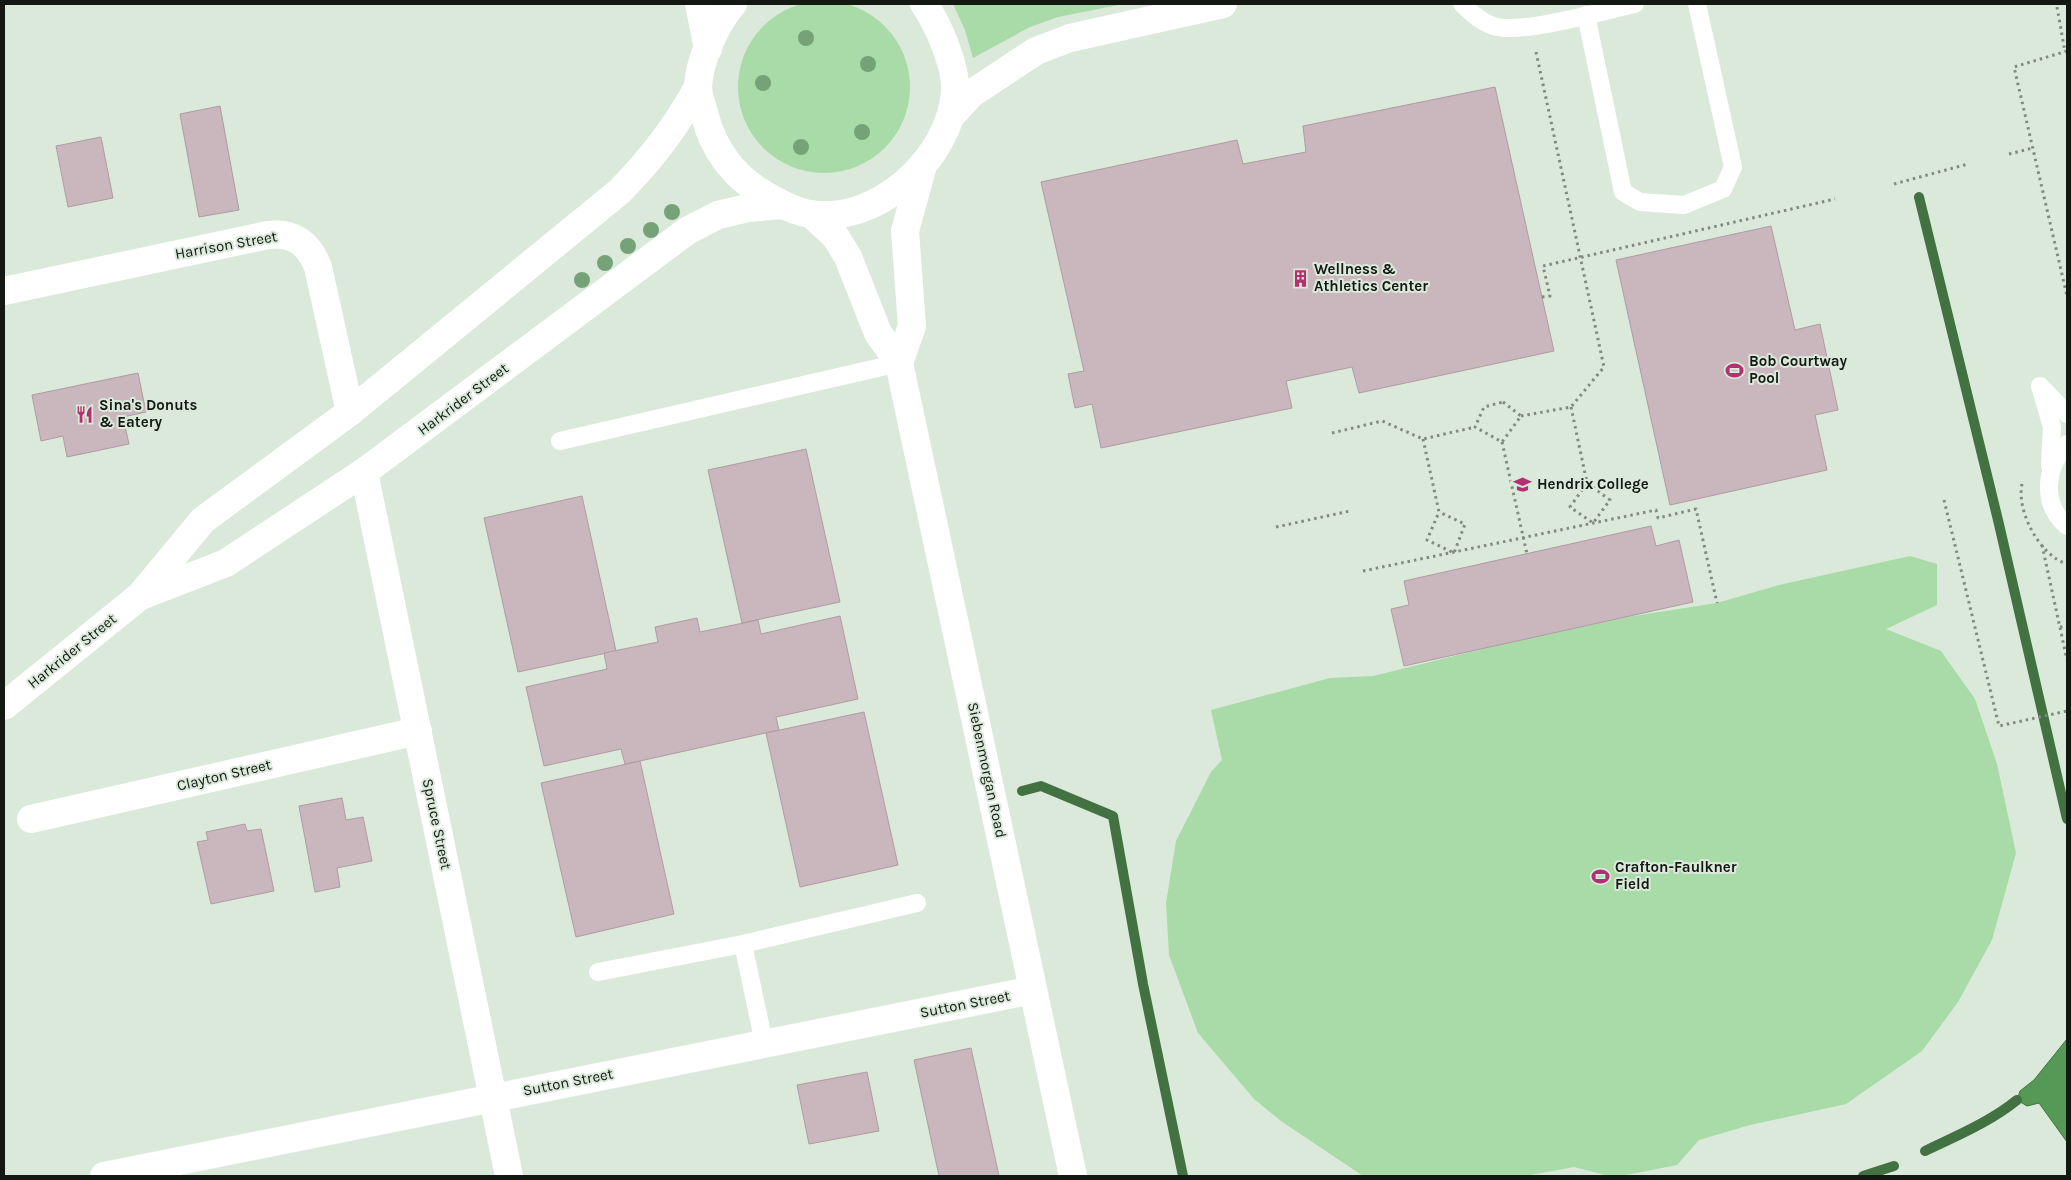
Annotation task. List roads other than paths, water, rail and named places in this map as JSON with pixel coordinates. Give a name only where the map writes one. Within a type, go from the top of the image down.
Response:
[{"type":"street","points":[[699,4],[708,49]]},
{"type":"street","points":[[733,4],[723,15],[708,49],[698,87],[707,121],[719,152],[738,175],[782,205],[811,214],[836,214],[863,208],[897,190],[923,166]]},
{"type":"street","points":[[924,4],[940,30],[950,60],[955,90],[951,116]]},
{"type":"street","points":[[899,363],[912,326],[905,230],[923,166],[951,116],[971,94],[1036,51],[1070,38],[1223,4]]},
{"type":"street","name":"Harkrider Street","points":[[4,706],[140,596],[203,520],[350,412],[620,191],[653,157],[679,120],[698,87]]},
{"type":"street","name":"Harkrider Street","points":[[140,596],[226,563],[364,472],[686,231],[718,214],[748,208],[782,205]]},
{"type":"street","name":"Siebenmorgan Road","points":[[811,214],[835,236],[848,257],[878,333],[899,363],[1073,1176]]},
{"type":"street","name":"Harrison Street","points":[[4,291],[268,235],[291,236],[310,250],[318,267],[350,412]]},
{"type":"street","name":"Spruce Street","points":[[364,472],[509,1176]]},
{"type":"street","name":"Clayton Street","points":[[31,819],[418,731]]},
{"type":"street","name":"Sutton Street","points":[[104,1176],[1033,990]]},
{"type":"lane","points":[[1462,4],[1474,16],[1493,26],[1519,29],[1635,4]]},
{"type":"lane","points":[[1586,14],[1624,192],[1640,202],[1684,205],[1723,189],[1734,167],[1697,4]]},
{"type":"lane","points":[[560,441],[899,363]]},
{"type":"lane","points":[[2067,414],[2040,386],[2052,427],[2048,486],[2051,503],[2060,520],[2067,526]]},
{"type":"lane","points":[[2050,469],[2058,454],[2067,444]]},
{"type":"lane","points":[[598,972],[742,944],[917,904]]},
{"type":"lane","points":[[742,944],[764,1043]]},
{"type":"waterway","points":[[1919,197],[1998,520],[2067,819]]},
{"type":"waterway","points":[[1022,791],[1041,786],[1113,816],[1143,984],[1183,1176]]},
{"type":"waterway","points":[[1925,1151],[1984,1122],[2017,1100]]},
{"type":"waterway","points":[[1863,1176],[1894,1166]]},
{"type":"place","name":"Wellness & Athletics Center","points":[[1300,278]]},
{"type":"place","name":"Bob Courtway Pool","points":[[1735,370]]},
{"type":"place","name":"Sina's Donuts & Eatery","points":[[85,414]]},
{"type":"place","name":"Hendrix College","points":[[1523,484]]},
{"type":"place","name":"Crafton-Faulkner Field","points":[[1601,876]]}]
